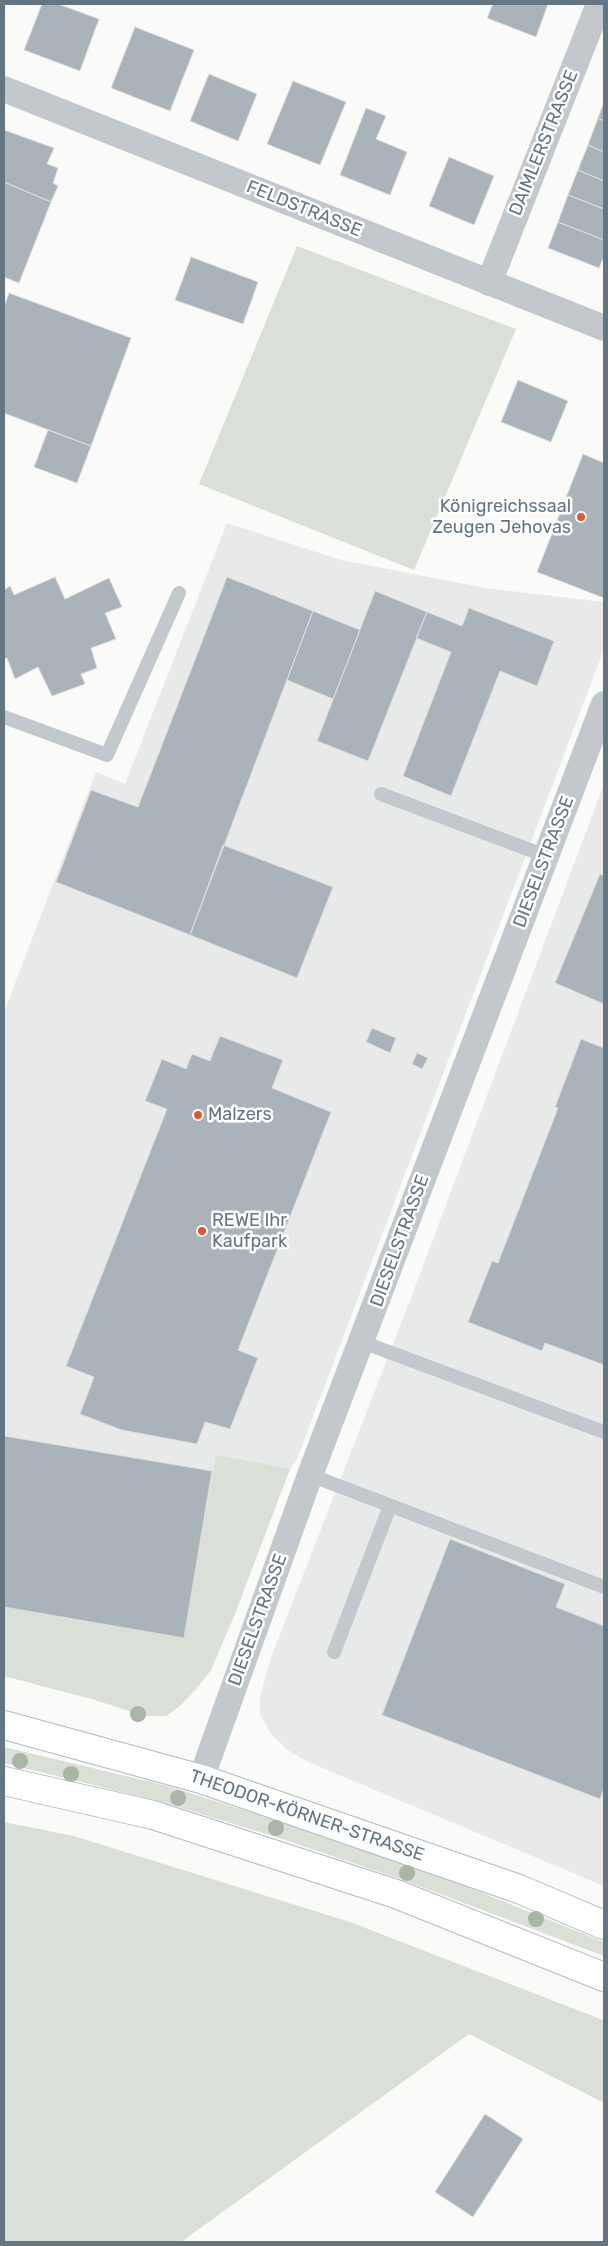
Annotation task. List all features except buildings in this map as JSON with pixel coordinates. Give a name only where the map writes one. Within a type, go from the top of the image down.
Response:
[{"type":"main road","name":"THEODOR-KÖRNER-STRASSE","points":[[4,1725],[201,1779],[519,1889],[604,1925]]},
{"type":"main road","points":[[4,1781],[154,1816],[396,1894],[604,1977]]},
{"type":"street","name":"DAIMLERSTRASSE","points":[[489,283],[599,4]]},
{"type":"street","name":"FELDSTRASSE","points":[[4,89],[604,328]]},
{"type":"street","name":"DIESELSTRASSE","points":[[201,1779],[310,1475],[604,704]]},
{"type":"lane","points":[[4,717],[107,755],[179,593]]},
{"type":"lane","points":[[381,794],[546,856]]},
{"type":"lane","points":[[362,1342],[604,1432]]},
{"type":"lane","points":[[310,1475],[604,1588]]},
{"type":"lane","points":[[334,1652],[390,1506]]},
{"type":"shaded area","points":[[297,246],[516,329],[414,570],[199,484]]},
{"type":"shaded area","points":[[227,523],[341,560],[485,588],[604,602],[604,649],[297,1459],[290,1469],[234,1616],[211,1670],[198,1688],[181,1705],[166,1716],[145,1716],[92,1699],[4,1676],[4,1012],[96,772],[125,784]]},
{"type":"shaded area","points":[[604,784],[604,1886],[308,1762],[289,1751],[271,1734],[260,1714],[260,1697],[270,1660],[409,1303]]},
{"type":"shaded area","points":[[216,1455],[290,1469],[234,1616],[211,1670],[181,1705],[166,1716],[145,1716],[92,1699],[4,1676],[4,1607],[184,1638]]},
{"type":"shaded area","points":[[4,1747],[168,1786],[403,1861],[604,1942],[604,1956],[403,1880],[282,1839],[166,1803],[4,1763]]},
{"type":"shaded area","points":[[4,1822],[74,1836],[350,1922],[603,2020],[604,2103],[469,2034],[181,2242],[4,2242]]},
{"type":"place","name":"Königreichssaal Zeugen Jehovas","points":[[581,517]]},
{"type":"place","name":"Malzers","points":[[198,1115]]},
{"type":"place","name":"REWE Ihr Kaufpark","points":[[202,1231]]}]
